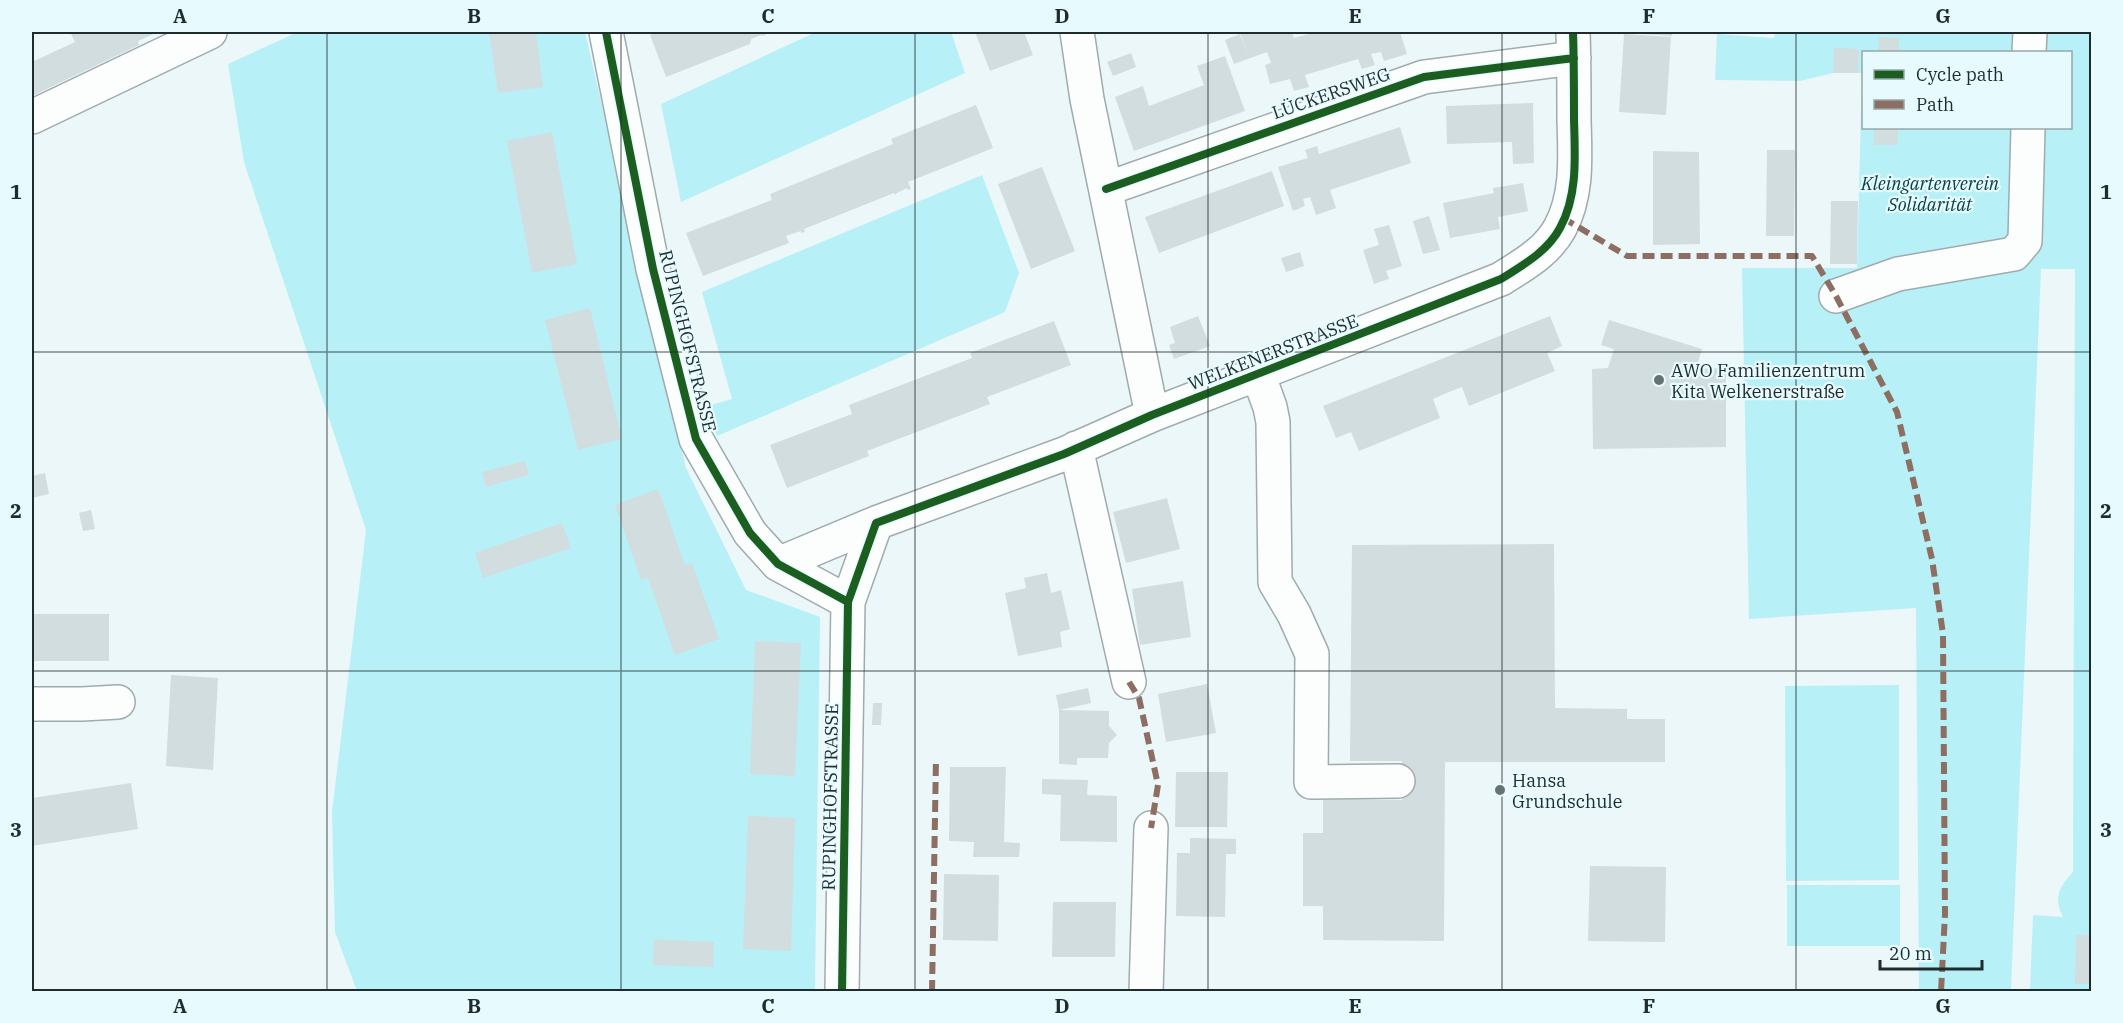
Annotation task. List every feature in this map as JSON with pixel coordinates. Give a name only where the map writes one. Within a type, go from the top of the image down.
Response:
[{"type":"street","points":[[32,117],[210,32]]},
{"type":"street","name":"RUPINGHOFSTRASSE","points":[[606,32],[652,269],[696,439],[750,533],[778,564],[848,602],[842,992]]},
{"type":"street","points":[[1077,32],[1087,99],[1152,415]]},
{"type":"street","points":[[2029,51],[2030,32]]},
{"type":"street","name":"WELKENERSTRASSE","points":[[778,564],[876,523],[1076,448],[1152,415],[1501,279],[1529,262],[1560,228],[1570,202],[1575,172],[1573,45]]},
{"type":"street","name":"LÜCKERSWEG","points":[[1106,189],[1424,77],[1573,45]]},
{"type":"street","points":[[1836,296],[1898,274],[2014,254],[2025,241],[2028,129]]},
{"type":"street","points":[[1258,374],[1274,422],[1275,582],[1294,614],[1312,654],[1311,782],[1398,781]]},
{"type":"street","points":[[1076,448],[1130,682]]},
{"type":"street","points":[[848,602],[876,523]]},
{"type":"street","points":[[32,704],[118,702]]},
{"type":"street","points":[[1146,992],[1152,828]]},
{"type":"green space","points":[[298,32],[585,32],[686,468],[746,590],[820,617],[815,991],[357,991],[335,932],[332,812],[366,530],[244,162],[228,64]]},
{"type":"green space","points":[[816,32],[951,32],[965,73],[681,202],[661,104]]},
{"type":"green space","name":"Kleingartenverein Solidarität","points":[[1775,32],[2091,32],[2091,991],[2030,991],[2033,915],[2063,917],[2058,904],[2059,893],[2073,872],[2075,269],[2041,269],[2011,989],[1919,991],[1916,608],[1749,619],[1742,268],[1857,268],[1862,73],[1833,73],[1800,81],[1715,80],[1717,34],[1774,38]]},
{"type":"green space","points":[[982,175],[1019,273],[1005,312],[717,436],[704,407],[732,399],[702,292]]},
{"type":"green space","points":[[1899,685],[1899,880],[1786,881],[1785,686]]},
{"type":"green space","points":[[1787,885],[1900,885],[1900,946],[1787,946]]},
{"type":"building","points":[[70,32],[158,32],[138,41],[139,45],[32,96],[32,62],[75,42]]},
{"type":"building","points":[[489,32],[536,32],[543,87],[498,93]]},
{"type":"building","points":[[659,32],[769,32],[751,39],[750,44],[666,77],[650,35]]},
{"type":"building","points":[[975,32],[1024,32],[1033,55],[990,71]]},
{"type":"building","points":[[1240,32],[1292,32],[1294,38],[1316,32],[1400,32],[1407,54],[1384,61],[1381,52],[1371,54],[1375,65],[1362,69],[1358,59],[1305,75],[1309,87],[1294,91],[1290,79],[1270,84],[1265,65],[1271,63],[1267,52],[1234,64],[1225,40],[1240,34],[1248,55]]},
{"type":"building","points":[[1672,32],[1672,36],[1630,33]]},
{"type":"building","points":[[1624,34],[1671,37],[1666,115],[1619,112]]},
{"type":"building","points":[[1879,37],[1899,38],[1899,51],[1878,51]]},
{"type":"building","points":[[1834,48],[1859,49],[1858,73],[1833,73]]},
{"type":"building","points":[[1131,53],[1136,67],[1113,76],[1107,62]]},
{"type":"building","points":[[1225,56],[1245,111],[1134,151],[1115,97],[1143,86],[1149,106],[1204,85],[1197,66]]},
{"type":"building","points":[[1533,103],[1534,163],[1513,164],[1512,142],[1447,144],[1446,106]]},
{"type":"building","points":[[976,105],[993,148],[908,182],[911,189],[907,188],[895,195],[894,193],[804,229],[805,232],[801,233],[801,231],[786,236],[789,243],[703,276],[686,233],[772,200],[770,194],[893,144],[891,139]]},
{"type":"building","points":[[1400,127],[1411,163],[1330,190],[1336,208],[1316,215],[1310,197],[1303,199],[1305,206],[1293,211],[1278,167],[1308,158],[1305,150],[1317,146],[1319,154]]},
{"type":"building","points":[[1874,129],[1898,129],[1898,145],[1874,145]]},
{"type":"building","points":[[552,132],[577,264],[532,273],[507,141]]},
{"type":"building","points":[[1767,150],[1795,150],[1794,236],[1766,236]]},
{"type":"building","points":[[1653,151],[1699,152],[1700,244],[1653,245]]},
{"type":"building","points":[[1042,167],[1075,251],[1031,269],[998,184]]},
{"type":"building","points":[[1272,171],[1284,206],[1159,253],[1145,217]]},
{"type":"building","points":[[1523,183],[1528,211],[1498,217],[1500,229],[1450,238],[1443,203],[1494,193],[1493,188]]},
{"type":"building","points":[[1831,201],[1858,201],[1857,264],[1830,264]]},
{"type":"building","points":[[1429,216],[1440,250],[1423,254],[1413,221]]},
{"type":"building","points":[[1389,225],[1402,266],[1386,271],[1389,279],[1374,284],[1363,250],[1379,245],[1374,229]]},
{"type":"building","points":[[1300,252],[1304,266],[1286,272],[1281,258]]},
{"type":"building","points":[[590,308],[622,439],[578,450],[545,320]]},
{"type":"building","points":[[1198,316],[1210,346],[1174,359],[1169,345],[1175,343],[1170,327]]},
{"type":"building","points":[[1550,316],[1562,346],[1547,353],[1555,371],[1469,406],[1462,387],[1449,392],[1433,399],[1440,418],[1359,451],[1351,432],[1336,438],[1323,406]]},
{"type":"building","points":[[1609,320],[1702,349],[1696,369],[1726,368],[1726,447],[1593,449],[1592,369],[1608,368],[1614,349],[1601,345]]},
{"type":"building","points":[[1054,321],[1071,365],[987,397],[990,404],[867,451],[869,456],[787,488],[770,445],[852,414],[849,405],[972,358],[970,353]]},
{"type":"building","points":[[525,461],[529,475],[486,487],[482,472]]},
{"type":"building","points":[[45,473],[49,494],[32,498],[32,476]]},
{"type":"building","points":[[658,489],[685,565],[692,563],[719,639],[675,655],[648,578],[641,580],[615,505]]},
{"type":"building","points":[[1167,498],[1180,549],[1126,563],[1113,512]]},
{"type":"building","points":[[91,510],[95,529],[83,531],[79,513]]},
{"type":"building","points":[[562,523],[571,548],[483,578],[475,553]]},
{"type":"building","points":[[1554,544],[1555,708],[1627,709],[1627,719],[1665,719],[1665,762],[1445,762],[1444,941],[1323,940],[1323,906],[1303,906],[1303,833],[1323,833],[1323,799],[1402,800],[1402,761],[1350,761],[1352,545]]},
{"type":"building","points":[[1047,573],[1051,593],[1061,590],[1070,629],[1060,632],[1062,647],[1018,656],[1005,593],[1026,588],[1024,578]]},
{"type":"building","points":[[1183,581],[1191,637],[1140,645],[1132,589]]},
{"type":"building","points":[[32,614],[109,614],[109,661],[32,661]]},
{"type":"building","points":[[755,641],[801,643],[795,776],[750,774]]},
{"type":"building","points":[[171,675],[218,678],[213,770],[166,766]]},
{"type":"building","points":[[1207,684],[1216,733],[1166,742],[1158,694]]},
{"type":"building","points":[[1088,688],[1091,703],[1059,710],[1056,695]]},
{"type":"building","points":[[873,703],[882,703],[881,725],[872,725]]},
{"type":"building","points":[[1059,710],[1109,711],[1109,726],[1117,735],[1109,743],[1108,758],[1077,758],[1077,765],[1059,764]]},
{"type":"building","points":[[950,767],[1006,767],[1004,842],[1020,843],[1019,857],[973,857],[974,842],[949,841]]},
{"type":"building","points":[[1176,772],[1228,772],[1227,827],[1175,827]]},
{"type":"building","points":[[1042,779],[1088,780],[1087,795],[1117,796],[1117,842],[1060,841],[1061,795],[1042,794]]},
{"type":"building","points":[[131,783],[138,829],[32,846],[32,798]]},
{"type":"building","points":[[748,816],[795,818],[791,951],[743,949]]},
{"type":"building","points":[[1190,838],[1236,839],[1236,854],[1226,854],[1225,917],[1176,916],[1177,853],[1190,853]]},
{"type":"building","points":[[1590,866],[1666,867],[1665,942],[1588,941]]},
{"type":"building","points":[[944,874],[999,875],[998,941],[943,940]]},
{"type":"building","points":[[1053,902],[1116,902],[1115,957],[1052,957]]},
{"type":"building","points":[[2076,935],[2092,935],[2092,984],[2075,984]]},
{"type":"building","points":[[654,939],[714,942],[713,967],[653,965]]},
{"type":"marked path","points":[[1563,218],[1627,256],[1812,256],[1836,296],[1897,412],[1932,559],[1943,634],[1945,914],[1941,992]]},
{"type":"marked path","points":[[1129,682],[1139,698],[1158,785],[1151,828]]},
{"type":"marked path","points":[[932,992],[936,758]]},
{"type":"cycle path","points":[[606,32],[653,269],[696,439],[750,533],[778,564],[848,602]]},
{"type":"cycle path","points":[[842,992],[848,602],[876,523],[1064,454],[1152,415],[1501,279],[1526,263],[1555,237],[1566,215],[1573,189],[1575,161],[1573,32]]},
{"type":"cycle path","points":[[1106,189],[1424,77],[1574,58]]},
{"type":"place","name":"AWO Familienzentrum Kita Welkenerstraße","points":[[1659,380]]},
{"type":"place","name":"Hansa Grundschule","points":[[1500,790]]}]
